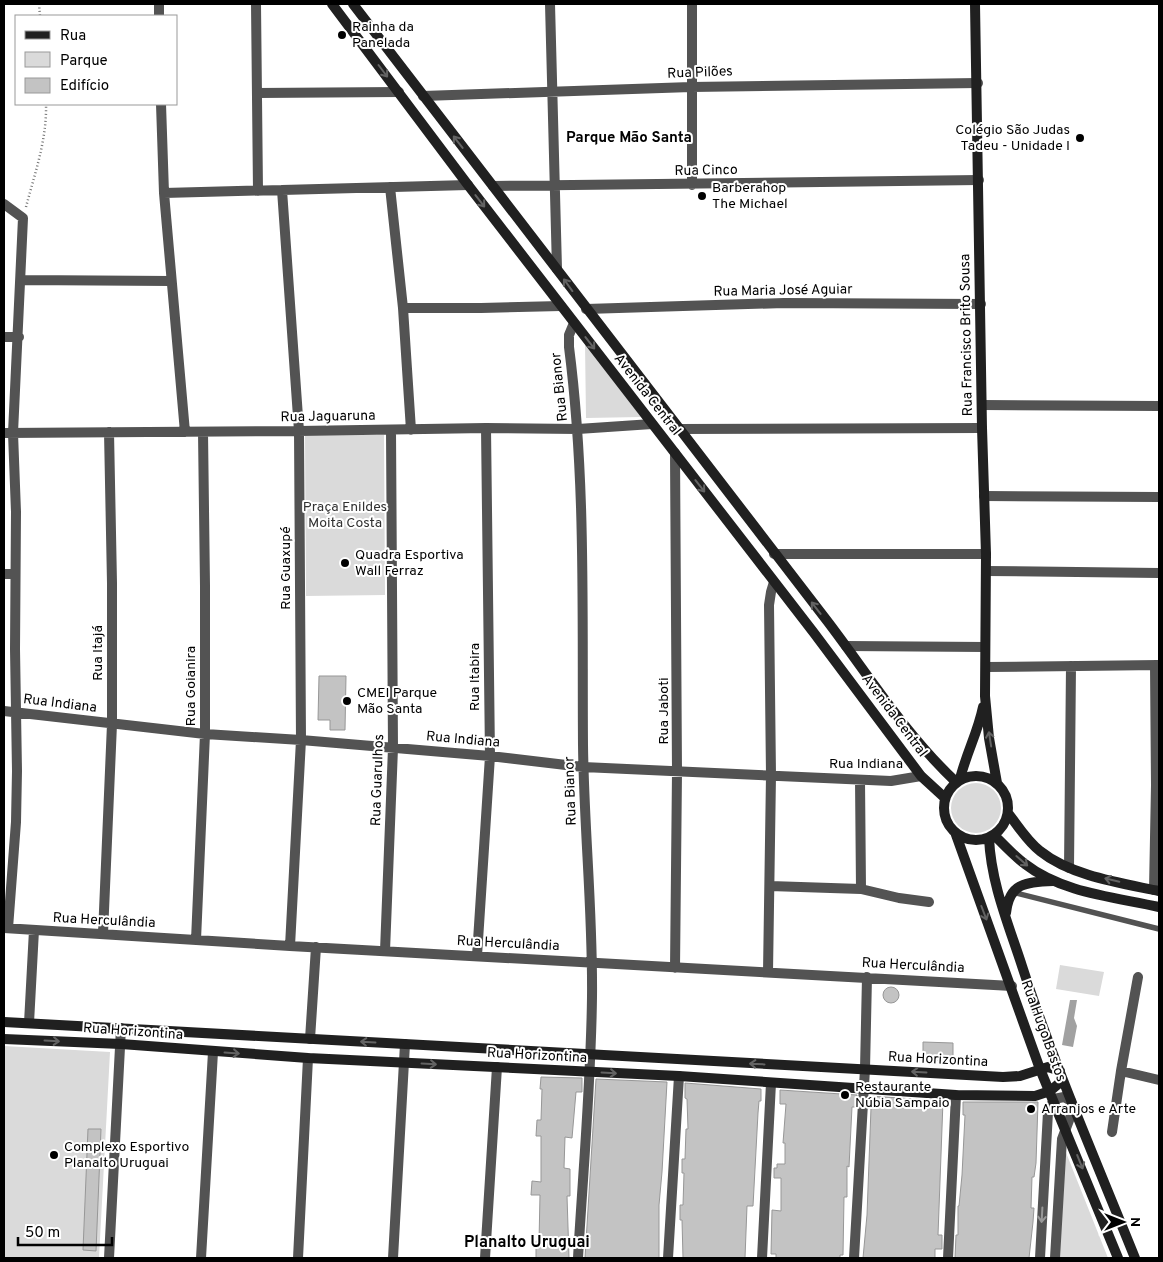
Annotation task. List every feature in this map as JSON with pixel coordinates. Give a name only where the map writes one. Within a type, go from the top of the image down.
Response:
[{"type":"street","points":[[256,4],[258,190]]},
{"type":"street","name":"Avenida Central","points":[[332,4],[468,185],[814,633],[921,776],[945,798]]},
{"type":"street","name":"Avenida Central","points":[[353,4],[929,756],[958,781]]},
{"type":"street","points":[[550,4],[556,269]]},
{"type":"street","points":[[692,4],[692,185]]},
{"type":"street","name":"Rua Francisco Brito Sousa","points":[[976,4],[982,428],[986,554],[985,696]]},
{"type":"street","name":"Rua Pilões","points":[[423,96],[691,87],[978,83]]},
{"type":"street","points":[[257,94],[399,92]]},
{"type":"street","points":[[161,105],[164,193],[185,432]]},
{"type":"street","name":"Rua Cinco","points":[[493,186],[979,180]]},
{"type":"street","points":[[164,193],[468,185]]},
{"type":"street","points":[[390,187],[403,308],[411,430]]},
{"type":"street","name":"Rua Guaxupé","points":[[282,190],[299,431],[301,740],[290,946]]},
{"type":"street","points":[[4,204],[23,218],[19,337],[8,433],[16,512],[17,713],[16,822],[6,928]]},
{"type":"street","points":[[21,280],[171,281]]},
{"type":"street","name":"Rua Maria José Aguiar","points":[[586,309],[784,304],[981,304]]},
{"type":"street","points":[[403,308],[561,306]]},
{"type":"street","name":"Rua Bianor","points":[[574,323],[569,335],[569,347],[578,429],[581,520],[583,767],[592,963],[591,1054],[578,1258]]},
{"type":"street","points":[[4,337],[19,337]]},
{"type":"street","points":[[982,405],[1159,406]]},
{"type":"street","name":"Rua Jaguaruna","points":[[8,433],[486,428],[578,429],[652,424]]},
{"type":"street","name":"Rua Itabira","points":[[477,956],[490,756],[486,428]]},
{"type":"street","points":[[678,429],[982,428]]},
{"type":"street","name":"Rua Guarulhos","points":[[385,951],[393,748],[391,430]]},
{"type":"street","name":"Rua Itajá","points":[[103,934],[112,724],[109,432]]},
{"type":"street","name":"Rua Goianira","points":[[196,940],[204,734],[203,432]]},
{"type":"street","name":"Rua Jaboti","points":[[675,453],[678,772],[675,968]]},
{"type":"street","points":[[984,496],[1159,497]]},
{"type":"street","points":[[774,554],[986,554]]},
{"type":"street","points":[[986,571],[1159,573]]},
{"type":"street","points":[[4,574],[15,574]]},
{"type":"street","points":[[768,972],[771,775],[769,606],[770,592],[774,582]]},
{"type":"street","points":[[814,633],[828,622]]},
{"type":"street","points":[[846,646],[985,647]]},
{"type":"street","points":[[986,667],[1157,665],[1157,891],[1069,868],[1041,852],[1031,843],[1008,813]]},
{"type":"street","points":[[1069,868],[1071,666]]},
{"type":"street","points":[[958,781],[970,776],[979,775],[997,783],[1004,791],[1008,802],[1008,813],[1005,823],[992,836],[980,840],[971,840],[955,832],[945,817],[945,798],[958,781],[979,723],[985,696]]},
{"type":"street","points":[[985,696],[989,738],[997,783]]},
{"type":"street","name":"Rua Indiana","points":[[4,711],[204,734],[490,756],[583,767],[896,781],[921,776]]},
{"type":"street","points":[[860,780],[861,889]]},
{"type":"street","name":"Rua Hugo Bastos","points":[[955,832],[966,867],[1012,986],[1040,1069],[1118,1258]]},
{"type":"street","points":[[992,836],[1025,865],[1054,881],[1088,891],[1159,907]]},
{"type":"street","points":[[992,836],[994,881],[1028,986],[1061,1075],[1135,1258]]},
{"type":"street","points":[[1005,916],[1007,899],[1012,892],[1025,884],[1054,881]]},
{"type":"street","points":[[770,886],[861,889],[899,898],[929,902]]},
{"type":"street","name":"Rua Herculândia","points":[[6,928],[290,946],[1012,986]]},
{"type":"street","points":[[29,1023],[34,930]]},
{"type":"street","points":[[310,1039],[316,947]]},
{"type":"street","points":[[1112,1132],[1138,977]]},
{"type":"street","points":[[854,1258],[865,1070],[867,978]]},
{"type":"street","name":"Rua Horizontina","points":[[4,1022],[1003,1077],[1020,1076],[1040,1069]]},
{"type":"street","points":[[109,1258],[121,1028]]},
{"type":"street","name":"Rua Horizontina","points":[[4,1039],[121,1044],[308,1058],[679,1076],[771,1084],[956,1095],[1027,1097],[1052,1095],[1061,1075]]},
{"type":"street","points":[[394,1258],[405,1044]]},
{"type":"street","points":[[201,1258],[213,1052]]},
{"type":"street","points":[[298,1258],[308,1058]]},
{"type":"street","points":[[485,1258],[497,1067]]},
{"type":"street","points":[[1040,1069],[1048,1067],[1061,1075]]},
{"type":"street","points":[[1121,1071],[1159,1080]]},
{"type":"street","points":[[668,1258],[679,1076]]},
{"type":"street","points":[[762,1258],[771,1084]]},
{"type":"street","points":[[948,1258],[956,1095]]},
{"type":"street","points":[[1040,1258],[1047,1115],[1052,1095],[1064,1097],[1073,1104]]},
{"type":"street","points":[[1055,1258],[1062,1139],[1073,1104]]},
{"type":"lane","points":[[1012,892],[1159,929]]},
{"type":"path","points":[[23,218],[40,158],[47,117],[46,105]]},
{"type":"green space","points":[[585,343],[641,417],[586,418]]},
{"type":"green space","name":"Praça Enildes Moita Costa","points":[[305,435],[384,435],[385,595],[306,596]]},
{"type":"green space","points":[[981,783],[994,790],[1000,798],[1000,818],[994,826],[986,832],[971,833],[958,826],[952,818],[951,803],[958,790],[966,784]]},
{"type":"green space","points":[[1060,965],[1104,972],[1099,996],[1056,989]]},
{"type":"green space","name":"Complexo Esportivo Planalto Uruguai","points":[[4,1046],[110,1052],[99,1258],[4,1258]]},
{"type":"green space","points":[[1065,1150],[1108,1258],[1059,1258]]},
{"type":"shaded area","points":[[1070,1000],[1077,1000],[1074,1018],[1077,1026],[1073,1047],[1062,1045]]},
{"type":"building","points":[[319,676],[346,676],[345,730],[330,730],[330,720],[318,720]]},
{"type":"building","points":[[891,987],[897,989],[899,995],[897,1001],[891,1003],[885,1001],[883,995],[885,989]]},
{"type":"building","points":[[923,1042],[953,1043],[953,1060],[923,1061]]},
{"type":"building","points":[[541,1077],[582,1078],[582,1092],[576,1092],[572,1138],[565,1137],[564,1168],[570,1169],[570,1196],[567,1196],[569,1258],[536,1258],[536,1241],[539,1242],[540,1195],[531,1195],[532,1181],[541,1182],[541,1136],[536,1136],[537,1120],[541,1120]]},
{"type":"building","points":[[596,1079],[667,1082],[659,1205],[659,1258],[585,1258]]},
{"type":"building","points":[[685,1083],[761,1089],[753,1206],[747,1206],[745,1258],[683,1258],[680,1205],[683,1205],[684,1173],[682,1173],[682,1159],[685,1159],[686,1129],[688,1129]]},
{"type":"building","points":[[780,1090],[857,1095],[856,1107],[852,1107],[849,1167],[847,1166],[847,1197],[844,1197],[843,1255],[840,1255],[840,1258],[776,1258],[776,1254],[771,1254],[772,1210],[781,1211],[781,1178],[774,1178],[774,1168],[777,1168],[777,1164],[785,1164],[785,1143],[783,1143],[786,1104],[780,1104]]},
{"type":"building","points":[[870,1096],[943,1101],[938,1235],[942,1235],[942,1249],[935,1249],[935,1258],[863,1258],[867,1215]]},
{"type":"building","points":[[963,1102],[1038,1102],[1036,1163],[1034,1177],[1032,1177],[1031,1208],[1034,1208],[1029,1258],[955,1258],[962,1175],[965,1115],[963,1115]]},
{"type":"building","points":[[88,1129],[101,1129],[96,1251],[83,1250]]},
{"type":"place","name":"Rainha da Panelada","points":[[342,35]]},
{"type":"place","name":"Colégio São Judas Tadeu - Unidade I","points":[[1080,138]]},
{"type":"place","name":"Barberahop The Michael","points":[[702,196]]},
{"type":"place","name":"Quadra Esportiva Wall Ferraz","points":[[345,563]]},
{"type":"place","name":"CMEI Parque Mão Santa","points":[[347,701]]},
{"type":"place","name":"Restaurante Núbia Sampaio","points":[[845,1095]]},
{"type":"place","name":"Arranjos e Arte","points":[[1031,1109]]},
{"type":"place","name":"Complexo Esportivo Planalto Uruguai","points":[[54,1155]]},
{"type":"district","name":"Parque Mão Santa","points":[[629,138]]},
{"type":"district","name":"Planalto Uruguai","points":[[527,1243]]}]
